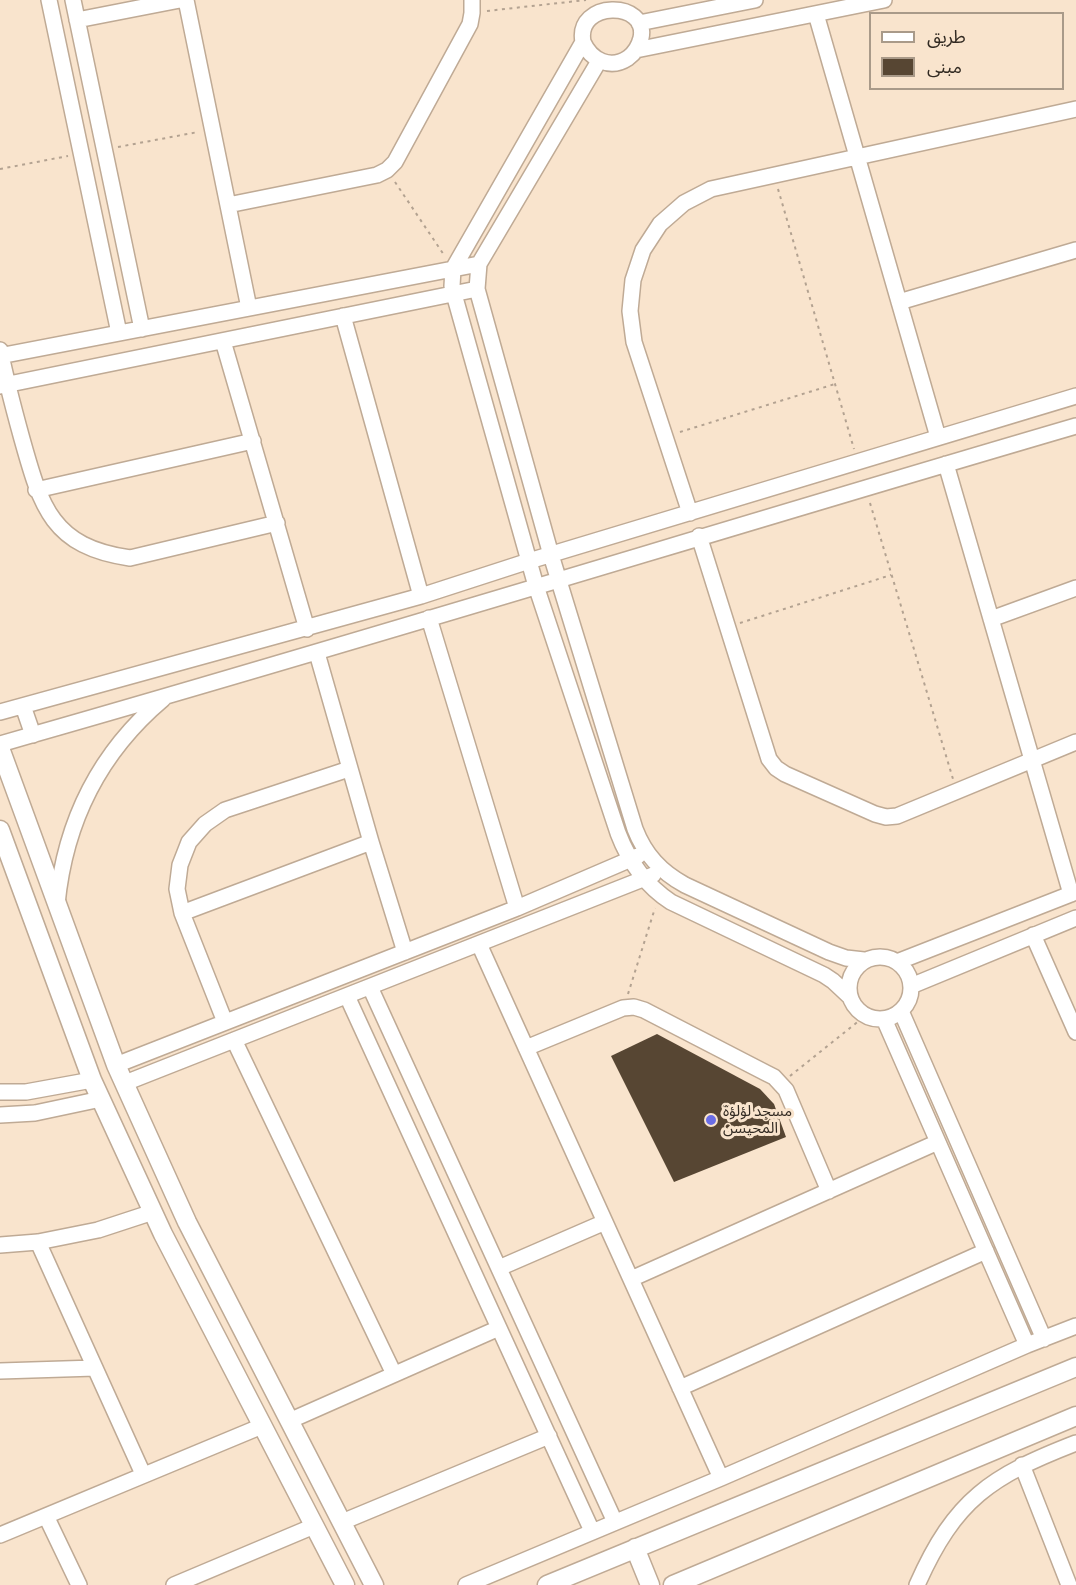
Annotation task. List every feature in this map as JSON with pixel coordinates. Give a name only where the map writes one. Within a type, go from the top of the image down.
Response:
[{"type":"street","points":[[49,0],[119,333]]},
{"type":"street","points":[[73,0],[142,329]]},
{"type":"street","points":[[77,20],[180,0]]},
{"type":"street","points":[[186,0],[249,308]]},
{"type":"street","points":[[639,23],[754,0]]},
{"type":"street","points":[[636,50],[884,0]]},
{"type":"street","points":[[616,2],[628,8],[639,23],[640,39],[636,50],[620,62],[599,61],[589,53],[583,42],[582,27],[591,3],[616,2]]},
{"type":"street","points":[[228,205],[377,175],[387,170],[395,162],[465,35],[470,24],[472,6]]},
{"type":"street","points":[[816,14],[938,437]]},
{"type":"street","points":[[583,42],[453,269],[454,294],[536,586],[618,833],[630,861],[643,879],[671,902],[824,975],[849,996],[858,1011],[865,1016],[884,1019],[901,1011],[909,1000],[911,986],[908,975],[897,962],[881,956],[864,960],[846,958],[829,952],[685,885],[663,871],[646,852],[635,829],[558,579],[477,289],[479,264],[599,61]]},
{"type":"street","points":[[690,513],[634,342],[630,311],[633,280],[643,250],[660,224],[684,203],[711,189],[1076,109]]},
{"type":"street","points":[[899,302],[1076,250]]},
{"type":"street","points":[[277,523],[130,558],[100,552],[73,538],[58,525],[45,508],[36,490],[3,386],[0,354],[479,264]]},
{"type":"street","points":[[3,386],[477,289]]},
{"type":"street","points":[[343,316],[421,596]]},
{"type":"street","points":[[223,341],[307,629]]},
{"type":"street","points":[[0,712],[421,596],[1076,396]]},
{"type":"street","points":[[374,1585],[187,1222],[116,1065],[0,746],[1076,426]]},
{"type":"street","points":[[36,490],[253,441]]},
{"type":"street","points":[[897,962],[1073,893],[1031,760],[946,464]]},
{"type":"street","points":[[699,537],[769,759],[785,774],[875,814],[886,817],[897,816],[1076,742]]},
{"type":"street","points":[[991,620],[1076,588]]},
{"type":"street","points":[[429,618],[517,908]]},
{"type":"street","points":[[317,653],[349,769],[405,952]]},
{"type":"street","points":[[57,904],[59,882],[69,839],[85,798],[101,769],[120,742],[134,725],[167,696]]},
{"type":"street","points":[[23,706],[33,735]]},
{"type":"street","points":[[225,1023],[182,913],[177,889],[180,865],[189,842],[205,824],[225,810],[349,769]]},
{"type":"street","points":[[0,830],[92,1080],[164,1234],[345,1585]]},
{"type":"street","points":[[182,913],[371,842]]},
{"type":"street","points":[[116,1065],[517,908],[630,861],[646,852]]},
{"type":"street","points":[[125,1083],[663,871]]},
{"type":"street","points":[[1038,907],[1040,933],[1076,1032]]},
{"type":"street","points":[[911,986],[1076,918]]},
{"type":"street","points":[[479,944],[721,1478]]},
{"type":"street","points":[[849,996],[849,980],[864,960]]},
{"type":"street","points":[[370,987],[615,1522]]},
{"type":"street","points":[[347,996],[592,1532]]},
{"type":"street","points":[[526,1048],[623,1008],[634,1007],[644,1010],[766,1073],[780,1083],[786,1090],[829,1191]]},
{"type":"street","points":[[901,1011],[1044,1339]]},
{"type":"street","points":[[884,1019],[1027,1346]]},
{"type":"street","points":[[234,1040],[394,1374]]},
{"type":"street","points":[[0,1092],[26,1092],[92,1080]]},
{"type":"street","points":[[0,1115],[46,1111],[101,1099]]},
{"type":"street","points":[[631,1279],[938,1142]]},
{"type":"street","points":[[0,1245],[38,1242],[98,1230],[153,1212]]},
{"type":"street","points":[[164,1234],[187,1222]]},
{"type":"street","points":[[499,1268],[605,1222]]},
{"type":"street","points":[[38,1242],[143,1474]]},
{"type":"street","points":[[680,1388],[986,1251]]},
{"type":"street","points":[[466,1585],[1076,1326]]},
{"type":"street","points":[[289,1420],[499,1328]]},
{"type":"street","points":[[547,1585],[1076,1367]]},
{"type":"street","points":[[0,1371],[95,1368]]},
{"type":"street","points":[[673,1585],[1076,1416]]},
{"type":"street","points":[[0,1535],[262,1426]]},
{"type":"street","points":[[342,1522],[549,1436]]},
{"type":"street","points":[[917,1585],[928,1559],[953,1519],[974,1497],[991,1483],[1022,1465],[1076,1443]]},
{"type":"street","points":[[1022,1465],[1069,1585]]},
{"type":"street","points":[[46,1516],[79,1585]]},
{"type":"street","points":[[174,1585],[314,1526]]},
{"type":"street","points":[[635,1548],[650,1585]]},
{"type":"path","points":[[472,6],[591,3]]},
{"type":"path","points":[[387,170],[453,269]]},
{"type":"path","points":[[665,437],[835,384]]},
{"type":"path","points":[[726,627],[891,575]]},
{"type":"path","points":[[623,1008],[659,894]]},
{"type":"path","points":[[780,1083],[865,1016]]},
{"type":"building","name":"مسجد لؤلؤة المحيسن","points":[[657,1034],[760,1089],[774,1104],[786,1137],[674,1182],[611,1056]]},
{"type":"place","name":"مسجد لؤلؤة المحيسن","points":[[711,1120]]}]
